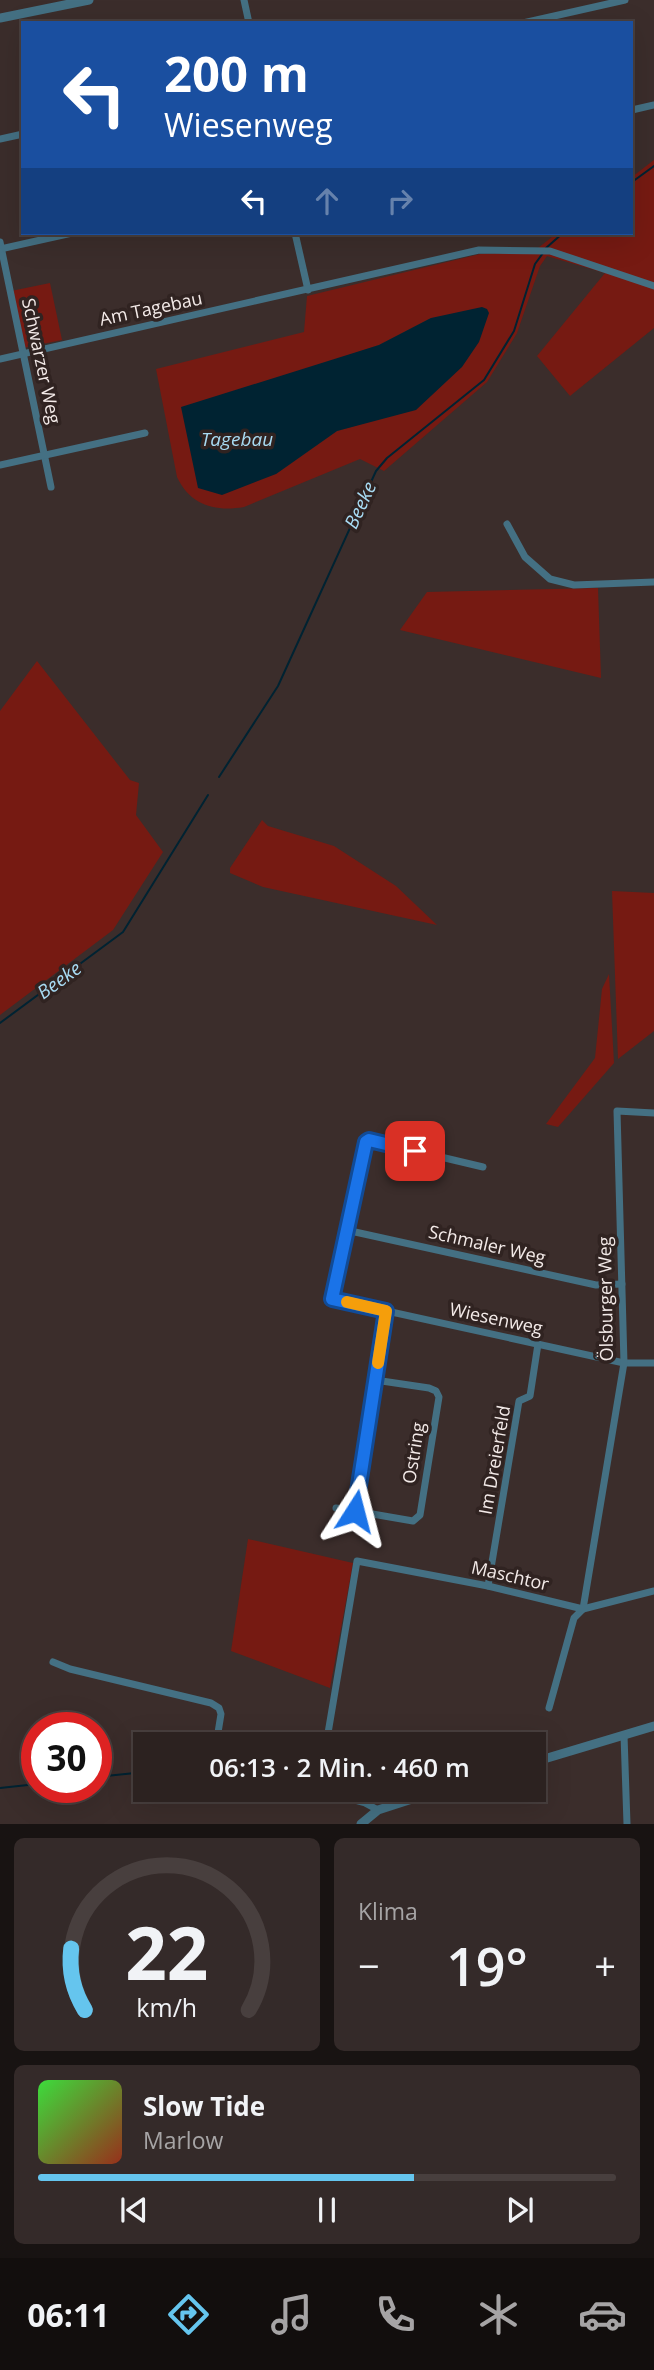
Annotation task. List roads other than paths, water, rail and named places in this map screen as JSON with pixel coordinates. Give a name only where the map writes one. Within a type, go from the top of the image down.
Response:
[{"type":"street","points":[[0,18],[52,4],[89,0]]},
{"type":"street","points":[[244,0],[249,21]]},
{"type":"street","points":[[532,21],[625,0]]},
{"type":"street","points":[[633,110],[654,105]]},
{"type":"street","points":[[0,139],[21,134]]},
{"type":"street","points":[[0,246],[61,235]]},
{"type":"street","points":[[295,235],[308,290]]},
{"type":"street","name":"Schwarzer Weg","points":[[0,246],[51,487]]},
{"type":"street","name":"Am Tagebau","points":[[0,359],[480,250],[550,251],[654,286]]},
{"type":"street","points":[[0,466],[145,433]]},
{"type":"street","points":[[507,524],[526,557],[550,579],[573,585],[654,582]]},
{"type":"street","name":"Ölsburger Weg","points":[[549,1708],[574,1618],[583,1609],[624,1363],[617,1111],[654,1113]]},
{"type":"street","points":[[346,1230],[366,1142],[369,1140],[482,1167]]},
{"type":"street","name":"Schmaler Weg","points":[[346,1230],[596,1285],[622,1284]]},
{"type":"street","name":"Wiesenweg","points":[[346,1230],[332,1299],[624,1363],[654,1363]]},
{"type":"street","points":[[355,1511],[386,1311]]},
{"type":"street","name":"Im Dreierfeld","points":[[488,1586],[519,1401],[530,1396],[538,1344]]},
{"type":"street","name":"Ostring","points":[[336,1508],[413,1521],[420,1515],[439,1397],[436,1391],[429,1388],[375,1380]]},
{"type":"street","name":"Maschtor","points":[[328,1732],[357,1561],[488,1586],[583,1609],[654,1591]]},
{"type":"street","points":[[53,1662],[70,1670],[211,1703],[219,1708],[221,1714],[218,1732]]},
{"type":"street","points":[[546,1758],[654,1726]]},
{"type":"street","points":[[624,1734],[627,1824]]},
{"type":"street","points":[[365,1802],[378,1810]]},
{"type":"street","points":[[361,1824],[378,1810],[403,1802]]},
{"type":"water","name":"Tagebau","points":[[482,307],[489,313],[479,342],[462,367],[416,410],[337,431],[276,474],[222,495],[198,488],[181,407],[379,345],[431,318]]},
{"type":"waterway","name":"Beeke","points":[[633,181],[654,166]]},
{"type":"waterway","name":"Beeke","points":[[546,248],[561,235]]},
{"type":"waterway","name":"Beeke","points":[[219,777],[278,686],[376,471],[387,458],[484,380],[514,331],[535,264],[543,253]]},
{"type":"waterway","name":"Beeke","points":[[0,1023],[123,932],[208,795]]},
{"type":"waterway","points":[[112,1775],[133,1773]]},
{"type":"waterway","points":[[0,1788],[21,1786]]}]
